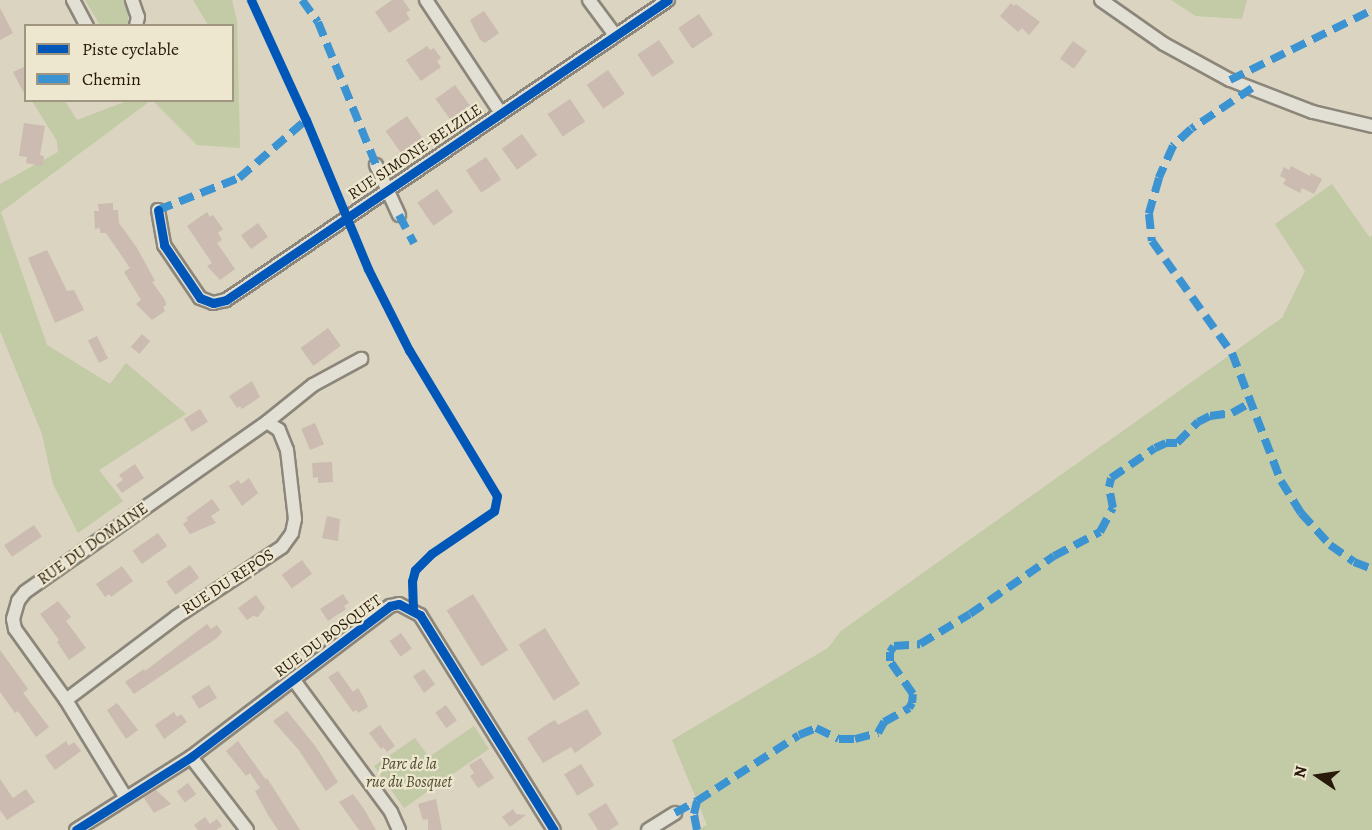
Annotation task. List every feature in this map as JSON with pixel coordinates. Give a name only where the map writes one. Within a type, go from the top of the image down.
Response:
[{"type":"street","points":[[73,0],[86,24]]},
{"type":"street","points":[[132,0],[138,17],[136,24]]},
{"type":"street","points":[[426,0],[500,112]]},
{"type":"street","points":[[589,0],[615,35]]},
{"type":"street","name":"RUE SIMONE-BELZILE","points":[[158,210],[164,245],[200,298],[213,303],[226,300],[668,0]]},
{"type":"street","points":[[1101,0],[1164,44],[1230,80],[1313,112],[1372,126]]},
{"type":"street","points":[[376,165],[399,215]]},
{"type":"street","name":"RUE DU DOMAINE","points":[[126,798],[66,700],[15,629],[15,609],[25,592],[267,422],[313,384],[361,359]]},
{"type":"street","name":"RUE DU REPOS","points":[[66,700],[176,617],[282,547],[292,533],[295,519],[287,450],[279,430],[267,422]]},
{"type":"street","name":"RUE DU BOSQUET","points":[[76,830],[191,757],[390,606],[399,604],[420,615],[554,830]]},
{"type":"street","points":[[293,679],[391,812],[399,830]]},
{"type":"street","points":[[191,757],[247,830]]},
{"type":"street","points":[[648,830],[675,813]]},
{"type":"green space","points":[[85,0],[125,0],[128,23],[99,24]]},
{"type":"green space","points":[[193,0],[232,0],[237,21],[240,148],[197,145],[154,102],[234,102],[234,24],[207,24]]},
{"type":"green space","points":[[1171,0],[1247,0],[1242,19],[1196,16]]},
{"type":"green space","points":[[33,102],[66,102],[77,120],[124,102],[149,102],[1,212],[47,345],[110,384],[126,363],[186,414],[99,470],[123,501],[78,533],[53,484],[42,434],[0,331],[0,184],[58,152],[57,141]]},
{"type":"green space","points":[[1332,184],[1370,238],[1372,235],[1372,830],[698,830],[707,825],[672,740],[828,648],[841,631],[1282,318],[1305,271],[1275,224]]},
{"type":"green space","name":"Parc de la rue du Bosquet","points":[[474,726],[489,749],[404,808],[374,766],[415,738],[429,757]]},
{"type":"building","points":[[392,0],[403,0],[410,10],[406,13],[410,19],[389,33],[375,12]]},
{"type":"building","points":[[1011,3],[1014,6],[1016,4],[1040,22],[1029,35],[1022,28],[1018,32],[1000,16]]},
{"type":"building","points":[[0,8],[13,33],[0,40]]},
{"type":"building","points":[[484,11],[499,33],[485,43],[480,40],[470,20]]},
{"type":"building","points":[[699,14],[713,35],[692,49],[678,28]]},
{"type":"building","points":[[659,40],[674,62],[653,77],[637,55]]},
{"type":"building","points":[[1073,41],[1087,51],[1074,69],[1060,59]]},
{"type":"building","points":[[427,46],[430,50],[434,48],[441,58],[437,61],[441,67],[421,81],[406,60]]},
{"type":"building","points":[[24,67],[24,93],[13,72]]},
{"type":"building","points":[[608,70],[625,94],[603,109],[587,85]]},
{"type":"building","points":[[455,85],[471,107],[451,121],[436,99]]},
{"type":"building","points":[[570,99],[585,121],[563,136],[548,114]]},
{"type":"building","points":[[407,116],[424,140],[402,155],[386,131]]},
{"type":"building","points":[[24,123],[45,126],[40,155],[44,156],[43,166],[26,163],[27,157],[19,156]]},
{"type":"building","points":[[522,134],[537,155],[517,170],[502,149]]},
{"type":"building","points":[[486,157],[501,179],[481,193],[466,170]]},
{"type":"building","points":[[1291,166],[1310,176],[1311,173],[1322,179],[1314,194],[1302,188],[1300,193],[1283,184],[1286,179],[1280,176],[1284,167],[1289,170]]},
{"type":"building","points":[[437,189],[453,212],[433,226],[417,203]]},
{"type":"building","points":[[113,203],[113,210],[118,210],[119,223],[137,248],[155,281],[152,282],[165,300],[166,305],[163,307],[165,311],[152,320],[136,304],[141,300],[124,272],[130,268],[106,233],[100,233],[100,228],[95,229],[94,211],[99,211],[98,204]]},
{"type":"building","points":[[207,212],[210,217],[213,215],[223,229],[218,233],[222,240],[217,243],[235,269],[220,280],[207,266],[212,263],[187,226]]},
{"type":"building","points":[[258,223],[268,237],[251,249],[241,235]]},
{"type":"building","points":[[47,250],[67,291],[74,290],[84,310],[55,323],[28,258]]},
{"type":"building","points":[[328,328],[341,346],[313,366],[300,348]]},
{"type":"building","points":[[142,334],[150,341],[139,354],[131,347]]},
{"type":"building","points":[[97,336],[108,358],[99,363],[88,340]]},
{"type":"building","points":[[252,381],[260,397],[242,409],[240,406],[237,408],[229,396]]},
{"type":"building","points":[[200,409],[208,422],[192,432],[184,419]]},
{"type":"building","points":[[315,423],[324,444],[310,450],[301,429]]},
{"type":"building","points":[[332,462],[333,482],[318,483],[318,477],[313,478],[312,463]]},
{"type":"building","points":[[135,464],[144,478],[122,493],[116,485],[123,480],[119,475]]},
{"type":"building","points":[[249,478],[258,493],[242,506],[229,486],[238,480],[241,484]]},
{"type":"building","points":[[212,499],[220,510],[211,516],[216,523],[190,534],[183,524],[188,520],[186,518]]},
{"type":"building","points":[[327,516],[340,519],[338,541],[322,538]]},
{"type":"building","points":[[34,525],[42,537],[12,557],[4,545]]},
{"type":"building","points":[[158,533],[167,546],[142,564],[133,551]]},
{"type":"building","points":[[302,560],[312,574],[292,588],[282,575]]},
{"type":"building","points":[[190,565],[199,578],[175,595],[166,582]]},
{"type":"building","points":[[122,566],[133,581],[111,597],[109,594],[105,597],[96,584]]},
{"type":"building","points":[[343,594],[349,603],[344,606],[346,609],[328,621],[320,609]]},
{"type":"building","points":[[473,594],[508,650],[482,666],[447,610]]},
{"type":"building","points":[[256,595],[265,608],[258,617],[253,616],[247,620],[238,608]]},
{"type":"building","points":[[58,601],[71,617],[66,621],[86,648],[69,660],[57,642],[59,640],[40,614]]},
{"type":"building","points":[[207,624],[211,629],[217,625],[222,632],[217,638],[134,694],[125,682],[144,669],[145,671]]},
{"type":"building","points":[[545,628],[580,684],[554,700],[519,644]]},
{"type":"building","points":[[401,633],[412,649],[400,657],[390,641]]},
{"type":"building","points":[[0,650],[28,689],[23,693],[49,727],[36,737],[18,711],[15,713],[0,692]]},
{"type":"building","points":[[424,669],[435,684],[424,693],[413,676]]},
{"type":"building","points":[[338,671],[353,692],[358,688],[368,707],[358,713],[357,710],[353,712],[328,677]]},
{"type":"building","points":[[209,685],[217,698],[199,709],[191,696]]},
{"type":"building","points":[[117,703],[138,730],[126,739],[107,710]]},
{"type":"building","points":[[446,705],[457,721],[446,728],[435,712]]},
{"type":"building","points":[[587,709],[602,734],[575,753],[571,747],[543,763],[527,738],[555,720],[558,725]]},
{"type":"building","points":[[287,711],[316,747],[338,782],[326,791],[298,749],[273,721]]},
{"type":"building","points":[[174,712],[177,717],[181,714],[187,722],[164,739],[155,725]]},
{"type":"building","points":[[380,725],[395,746],[387,752],[383,747],[381,749],[369,733]]},
{"type":"building","points":[[66,741],[69,746],[74,742],[81,751],[55,770],[45,756]]},
{"type":"building","points":[[238,741],[266,780],[267,778],[300,830],[278,830],[255,791],[260,788],[250,773],[246,776],[226,751]]},
{"type":"building","points":[[481,758],[494,778],[478,788],[470,776],[474,773],[469,765]]},
{"type":"building","points":[[581,764],[594,785],[577,796],[564,775]]},
{"type":"building","points":[[0,779],[13,798],[26,789],[35,802],[7,820],[0,810]]},
{"type":"building","points":[[188,783],[196,794],[185,803],[177,791]]},
{"type":"building","points":[[156,790],[171,804],[154,813],[144,798]]},
{"type":"building","points":[[353,794],[376,830],[359,830],[339,802]]},
{"type":"building","points":[[436,799],[442,830],[428,830],[428,819],[423,820],[418,804]]},
{"type":"building","points":[[606,803],[619,824],[610,830],[598,830],[588,814]]},
{"type":"building","points":[[513,809],[516,814],[526,815],[510,827],[502,817]]},
{"type":"building","points":[[205,817],[210,824],[217,819],[222,826],[216,830],[198,830],[194,825]]},
{"type":"marked path","points":[[302,0],[318,22],[376,165]]},
{"type":"marked path","points":[[1230,80],[1372,10]]},
{"type":"marked path","points":[[1252,88],[1191,129],[1173,146],[1159,178],[1149,214],[1152,241],[1232,353],[1281,481],[1301,513],[1330,545],[1354,562],[1372,569]]},
{"type":"marked path","points":[[158,210],[239,178],[306,120]]},
{"type":"marked path","points":[[399,215],[414,243]]},
{"type":"marked path","points":[[697,830],[694,814],[697,801],[799,735],[816,728],[839,739],[855,739],[878,733],[884,722],[909,708],[912,703],[913,694],[890,661],[890,652],[894,646],[920,644],[970,614],[1054,556],[1100,532],[1113,508],[1109,487],[1111,478],[1155,448],[1166,443],[1177,443],[1198,422],[1210,416],[1232,413],[1250,403]]},
{"type":"marked path","points":[[675,813],[697,801]]},
{"type":"cycle path","points":[[251,0],[306,120],[368,269],[409,350],[497,496],[494,511],[431,554],[415,570],[412,581],[413,610]]},
{"type":"cycle path","points":[[158,210],[164,245],[200,298],[213,303],[226,300],[668,0]]},
{"type":"cycle path","points":[[76,830],[191,757],[390,606],[399,604],[420,615],[554,830]]}]
